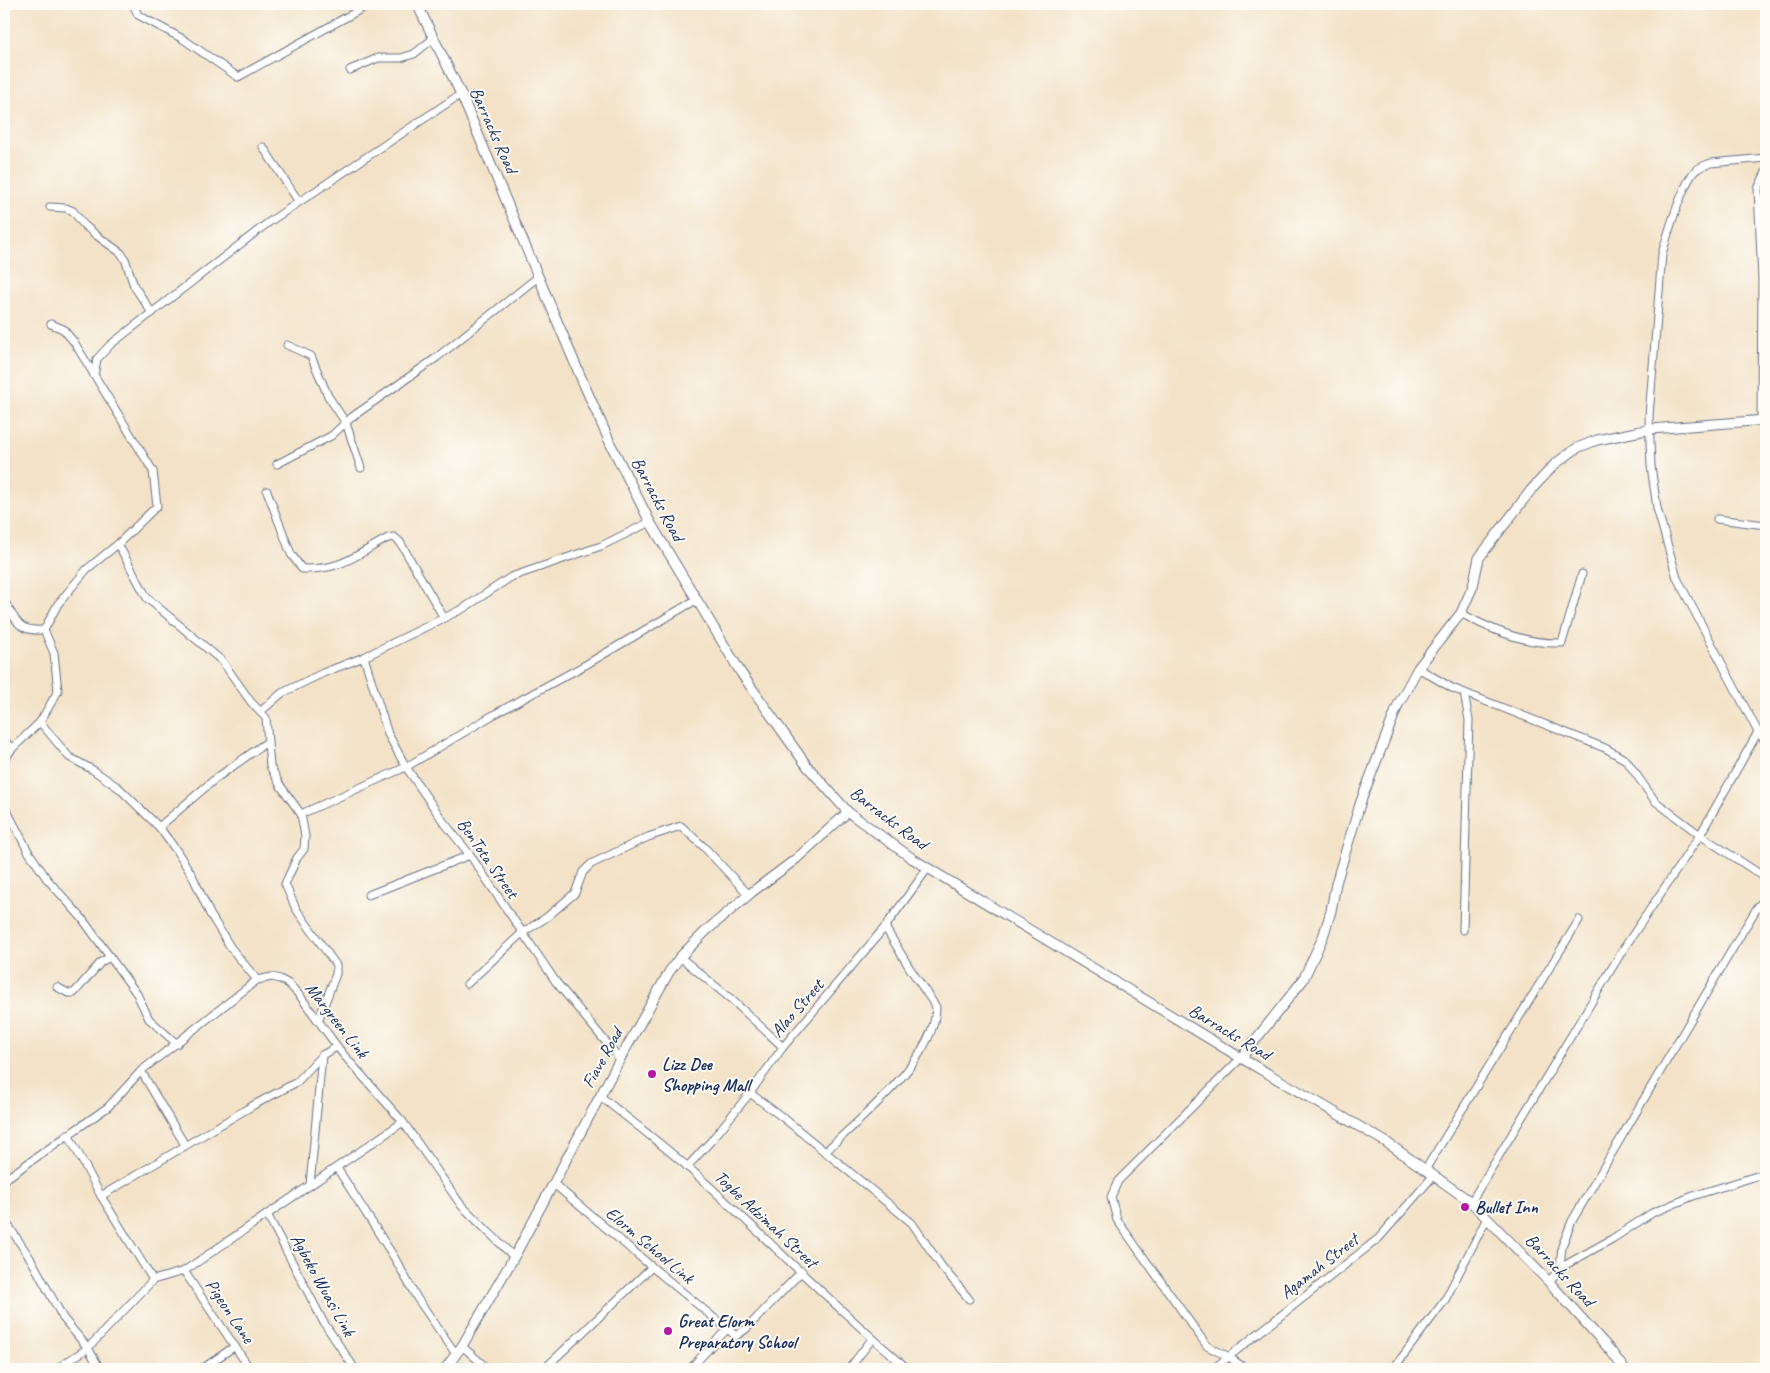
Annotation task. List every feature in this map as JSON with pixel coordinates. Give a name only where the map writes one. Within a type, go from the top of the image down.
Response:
[{"type":"street","points":[[133,4],[138,15],[183,39],[238,77],[370,4]]},
{"type":"street","name":"Barracks Road","points":[[417,4],[461,94],[612,447],[650,522],[741,673],[807,766],[848,812],[928,868],[1241,1058],[1386,1142],[1471,1202],[1549,1282],[1611,1351],[1624,1369]]},
{"type":"street","points":[[350,70],[378,58],[401,58],[414,54],[434,38]]},
{"type":"street","points":[[94,376],[97,359],[102,353],[269,222],[461,94]]},
{"type":"street","points":[[263,147],[299,202]]},
{"type":"street","points":[[1766,158],[1711,163],[1696,170],[1687,184],[1662,254],[1649,416],[1651,428],[1651,466],[1657,508],[1677,578],[1758,732],[1766,742]]},
{"type":"street","points":[[1246,1369],[1229,1357],[1207,1346],[1117,1220],[1111,1197],[1118,1181],[1241,1058],[1303,980],[1323,936],[1336,883],[1361,801],[1398,706],[1418,668],[1461,613],[1473,586],[1478,558],[1531,490],[1556,464],[1577,448],[1597,440],[1651,428],[1764,420],[1764,314],[1758,188],[1766,172]]},
{"type":"street","points":[[50,207],[66,208],[74,211],[96,235],[121,253],[125,259],[134,286],[152,313]]},
{"type":"street","points":[[277,464],[331,436],[352,417],[436,358],[538,277]]},
{"type":"street","points":[[44,630],[58,604],[87,569],[118,544],[158,506],[153,471],[68,335],[63,329],[51,324]]},
{"type":"street","points":[[287,345],[311,356],[328,396],[346,423],[361,468]]},
{"type":"street","points":[[267,491],[291,554],[302,569],[319,570],[341,565],[388,538],[394,537],[400,542],[444,618]]},
{"type":"street","points":[[1717,519],[1766,525]]},
{"type":"street","points":[[260,712],[282,693],[464,608],[511,577],[601,546],[650,522]]},
{"type":"street","points":[[118,544],[147,598],[222,661],[266,718],[270,766],[280,785],[300,814],[306,836],[304,849],[297,858],[285,884],[296,909],[336,965],[336,974],[318,1021]]},
{"type":"street","points":[[1461,613],[1512,637],[1546,644],[1562,644],[1582,574]]},
{"type":"street","points":[[300,814],[406,767],[493,715],[602,656],[696,600]]},
{"type":"street","points":[[4,601],[20,626],[29,631],[44,630]]},
{"type":"street","points":[[4,760],[12,749],[40,722],[58,691],[54,654],[44,630]]},
{"type":"street","name":"BenTota Street","points":[[364,656],[388,734],[406,767],[443,821],[470,855],[556,982],[620,1059]]},
{"type":"street","points":[[1418,668],[1452,688],[1606,748],[1626,760],[1655,801],[1700,835],[1766,878]]},
{"type":"street","points":[[1462,930],[1469,720],[1464,693]]},
{"type":"street","points":[[4,1180],[108,1107],[141,1071],[257,980],[231,948],[210,914],[192,875],[159,826],[119,788],[93,770],[69,757],[40,722]]},
{"type":"street","points":[[1471,1202],[1624,948],[1700,835],[1758,732]]},
{"type":"street","points":[[4,740],[12,749]]},
{"type":"street","points":[[159,826],[215,779],[267,742]]},
{"type":"street","points":[[4,805],[28,851],[47,879],[81,917],[137,994],[149,1019],[176,1044]]},
{"type":"street","name":"Fiave Road","points":[[446,1369],[462,1346],[514,1257],[669,972],[680,957],[706,930],[796,859],[848,812]]},
{"type":"street","points":[[467,984],[522,933],[575,893],[583,872],[591,864],[648,837],[681,826],[704,847],[749,895]]},
{"type":"street","points":[[368,895],[470,855]]},
{"type":"street","name":"Alao Street","points":[[687,1167],[750,1093],[783,1047],[886,927],[928,868]]},
{"type":"street","points":[[1560,1268],[1562,1246],[1572,1221],[1743,931],[1766,897]]},
{"type":"street","points":[[1425,1170],[1579,920]]},
{"type":"street","points":[[825,1152],[910,1069],[930,1036],[936,1007],[909,967],[886,927]]},
{"type":"street","points":[[57,987],[68,993],[74,993],[101,962],[110,957]]},
{"type":"street","points":[[680,957],[731,999],[783,1047]]},
{"type":"street","name":"Margreen Link","points":[[257,980],[272,977],[289,984],[337,1047],[403,1122],[462,1205],[514,1257]]},
{"type":"street","points":[[101,1196],[252,1106],[297,1082],[322,1054],[337,1047]]},
{"type":"street","points":[[310,1186],[322,1054]]},
{"type":"street","points":[[141,1071],[185,1145]]},
{"type":"street","points":[[750,1093],[912,1223],[942,1267],[969,1300]]},
{"type":"street","name":"Togbe Adzimah Street","points":[[600,1096],[687,1167],[802,1271],[872,1339],[908,1369]]},
{"type":"street","points":[[56,1369],[88,1348],[153,1280],[184,1270],[403,1122]]},
{"type":"street","points":[[68,1134],[101,1196],[153,1280]]},
{"type":"street","points":[[337,1168],[417,1298],[456,1354]]},
{"type":"street","points":[[1549,1282],[1560,1268],[1612,1239],[1652,1213],[1693,1196],[1766,1173]]},
{"type":"street","name":"Agamah Street","points":[[1213,1369],[1379,1238],[1434,1175]]},
{"type":"street","name":"Elorm School Link","points":[[554,1184],[727,1329]]},
{"type":"street","name":"Agbeko Wuasi Link","points":[[267,1214],[324,1323],[355,1369]]},
{"type":"street","points":[[4,1218],[32,1261],[63,1318],[88,1348],[100,1369]]},
{"type":"street","points":[[1393,1369],[1445,1300],[1487,1218]]},
{"type":"street","points":[[544,1369],[652,1267]]},
{"type":"street","name":"Pigeon Lane","points":[[184,1270],[250,1369]]},
{"type":"street","points":[[690,1369],[727,1329],[736,1336],[742,1333],[802,1271]]},
{"type":"street","points":[[849,1369],[872,1339]]},
{"type":"street","points":[[202,1369],[236,1346]]},
{"type":"street","points":[[462,1346],[488,1369]]},
{"type":"place","name":"Lizz Dee Shopping Mall","points":[[652,1074]]},
{"type":"place","name":"Bullet Inn","points":[[1465,1207]]},
{"type":"place","name":"Great Elorm Preparatory School","points":[[668,1331]]}]
